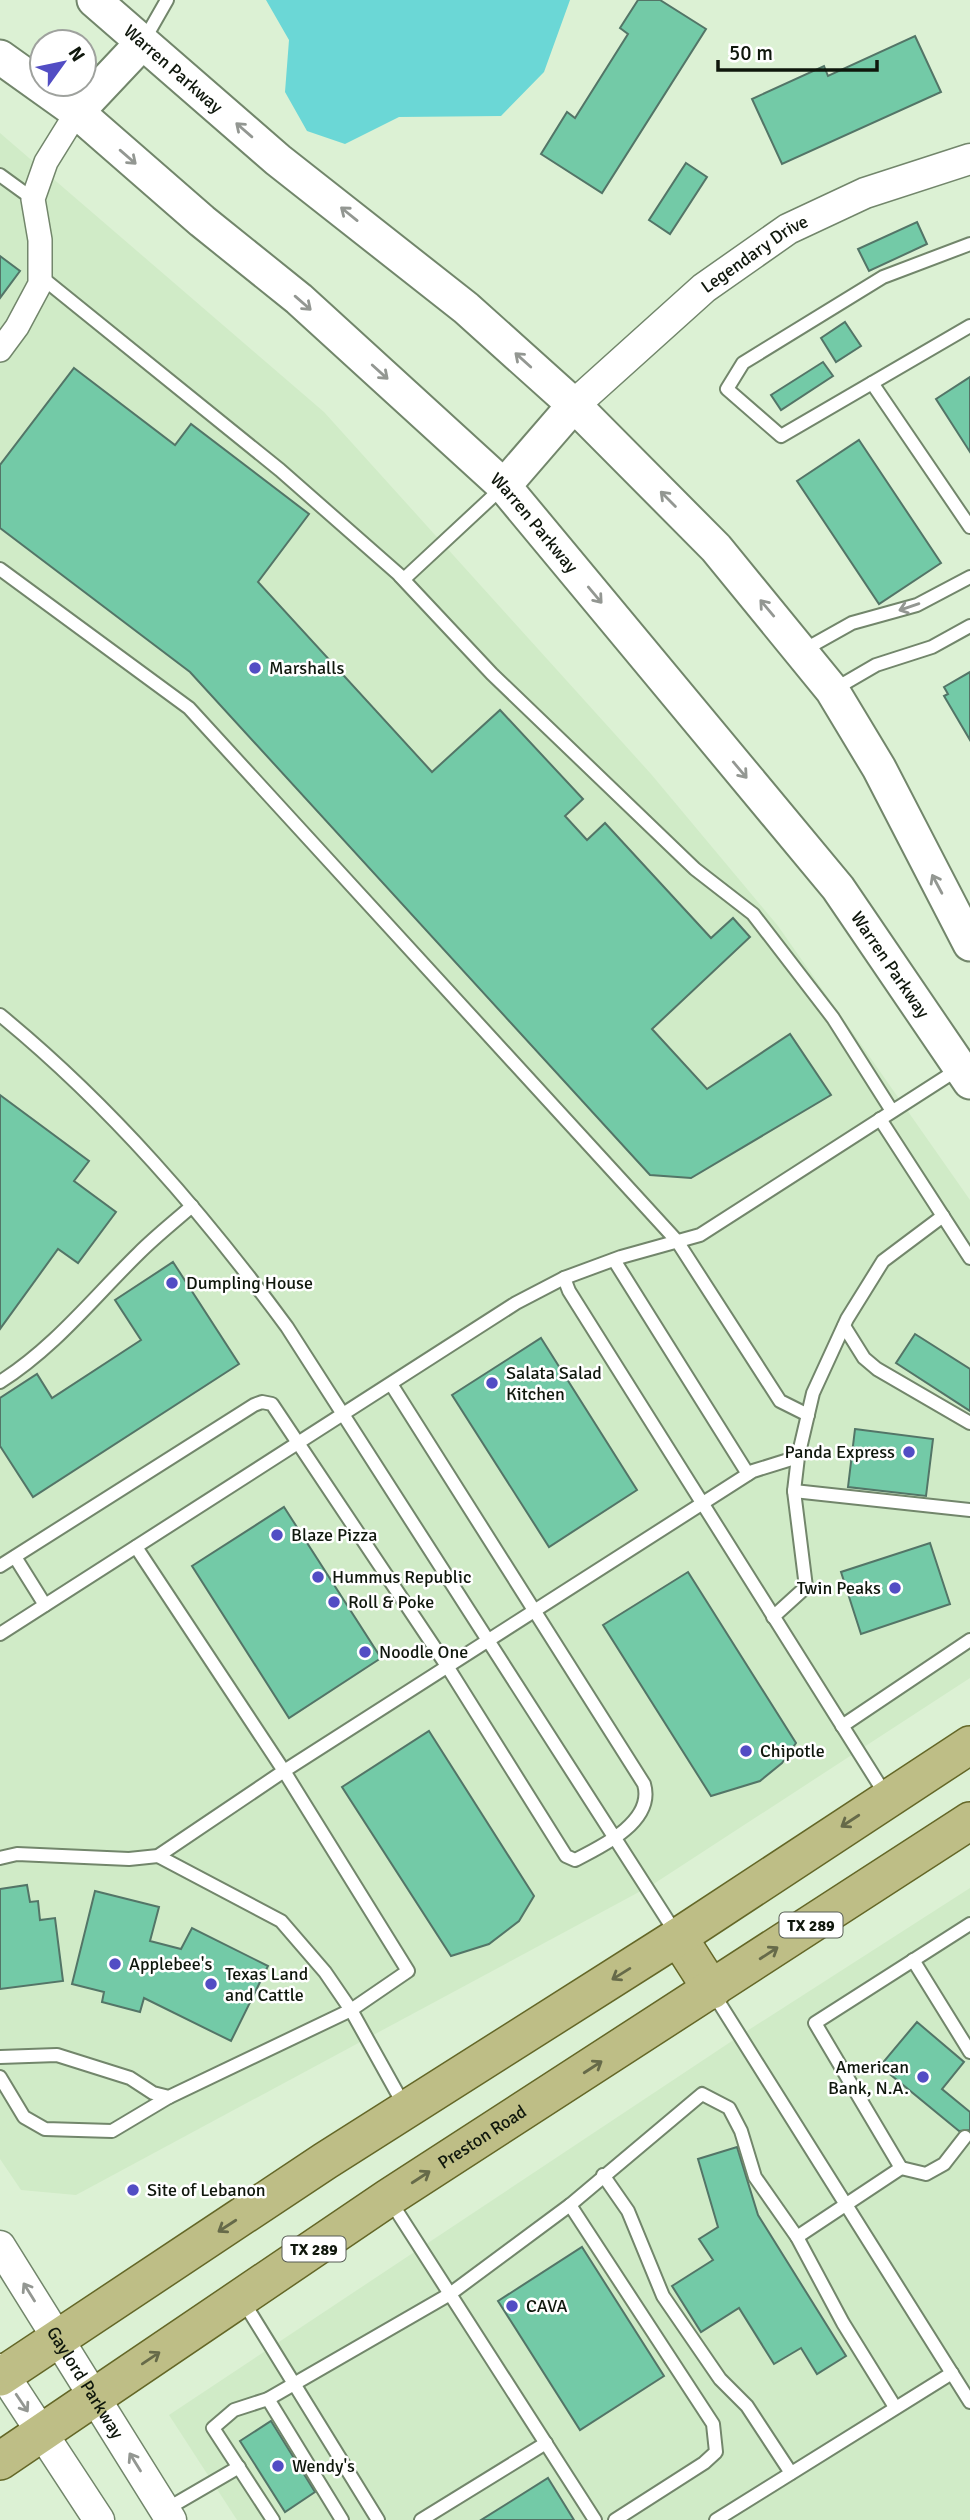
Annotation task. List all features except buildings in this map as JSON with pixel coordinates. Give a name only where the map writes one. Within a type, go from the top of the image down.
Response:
[{"type":"main road","name":"Warren Parkway","points":[[93,0],[278,160],[457,301],[575,405],[716,548],[832,690],[879,768],[970,944]]},
{"type":"main road","points":[[77,112],[142,43]]},
{"type":"main road","name":"Warren Parkway","points":[[0,57],[77,112],[202,221],[299,299],[504,486],[838,888],[967,1070]]},
{"type":"main road","points":[[504,486],[575,405]]},
{"type":"main road","points":[[1,2374],[970,1745]]},
{"type":"main road","name":"Preston Road","points":[[0,2461],[388,2198],[970,1821]]},
{"type":"main road","points":[[678,1937],[712,1990]]},
{"type":"street","points":[[0,350],[17,327],[40,284],[40,240],[33,199],[46,162],[77,112]]},
{"type":"street","name":"Legendary Drive","points":[[575,405],[705,288],[788,229],[865,193],[970,159]]},
{"type":"street","name":"Gaylord Parkway","points":[[0,2246],[168,2515]]},
{"type":"street","points":[[1,2374],[99,2520]]},
{"type":"lane","points":[[142,43],[167,0]]},
{"type":"lane","points":[[0,175],[33,199]]},
{"type":"lane","points":[[970,244],[883,277],[743,363],[727,389],[781,436],[970,326]]},
{"type":"lane","points":[[40,276],[280,470],[400,576],[492,674],[637,814],[695,869],[753,914],[833,1018],[892,1111]]},
{"type":"lane","points":[[872,383],[970,527]]},
{"type":"lane","points":[[400,576],[404,579],[504,486]]},
{"type":"lane","points":[[0,569],[189,708],[677,1241],[780,1401],[808,1415]]},
{"type":"lane","points":[[801,652],[852,623],[917,605],[970,577]]},
{"type":"lane","points":[[832,690],[876,665],[932,647],[970,626]]},
{"type":"lane","points":[[0,1014],[105,1109],[228,1247],[287,1327],[678,1937]]},
{"type":"lane","points":[[0,1634],[516,1303],[564,1278],[700,1235],[892,1111],[967,1070]]},
{"type":"lane","points":[[880,1119],[970,1258]]},
{"type":"lane","points":[[0,1382],[31,1362],[77,1320],[139,1252],[192,1206]]},
{"type":"lane","points":[[773,1617],[806,1587],[794,1491],[798,1457],[813,1393],[844,1326],[883,1261],[943,1216]]},
{"type":"lane","points":[[614,1260],[748,1474]]},
{"type":"lane","points":[[564,1278],[569,1291],[887,1797]]},
{"type":"lane","points":[[844,1326],[864,1359],[970,1423]]},
{"type":"lane","points":[[0,1566],[262,1402],[276,1408],[447,1666],[566,1856],[575,1860],[614,1837],[645,1810],[648,1797],[644,1784],[391,1384]]},
{"type":"lane","points":[[0,1858],[17,1854],[129,1859],[158,1856],[284,1771],[748,1474],[798,1457]]},
{"type":"lane","points":[[794,1491],[970,1510]]},
{"type":"lane","points":[[0,2077],[24,2117],[45,2129],[112,2131],[169,2097],[351,2010],[408,1971],[284,1771],[136,1546]]},
{"type":"lane","points":[[15,1557],[45,1605]]},
{"type":"lane","points":[[842,1726],[970,1640]]},
{"type":"lane","points":[[158,1856],[281,1921],[325,1972],[351,2010],[407,2109]]},
{"type":"lane","points":[[965,2137],[944,2164],[926,2174],[901,2168],[815,2023],[970,1924]]},
{"type":"lane","points":[[913,1960],[970,2052]]},
{"type":"lane","points":[[712,1990],[970,2402]]},
{"type":"lane","points":[[0,2057],[57,2054],[130,2078],[153,2093],[169,2097]]},
{"type":"lane","points":[[273,2520],[213,2428],[234,2410],[268,2399],[293,2382],[450,2294],[570,2205],[702,2094],[729,2108],[741,2131],[755,2177],[797,2237],[844,2323],[895,2407]]},
{"type":"lane","points":[[797,2237],[901,2168]]},
{"type":"lane","points":[[603,2175],[628,2211],[663,2296],[720,2379],[747,2406],[791,2473]]},
{"type":"lane","points":[[388,2198],[595,2520]]},
{"type":"lane","points":[[570,2205],[713,2424],[716,2441],[716,2452],[704,2463],[615,2520]]},
{"type":"lane","points":[[241,2298],[378,2520]]},
{"type":"lane","points":[[716,2520],[951,2372]]},
{"type":"lane","points":[[268,2399],[342,2520]]},
{"type":"lane","points":[[421,2520],[546,2443]]},
{"type":"lane","points":[[168,2515],[239,2468]]},
{"type":"shaded area","points":[[0,133],[324,412],[651,774],[778,926],[970,1200],[970,1678],[652,1885],[76,2195],[21,2190],[0,2159]]},
{"type":"shaded area","points":[[970,1888],[970,2520],[237,2520],[169,2415],[747,2031]]},
{"type":"water","points":[[266,0],[570,0],[544,72],[501,116],[399,117],[345,144],[307,131],[285,92],[289,40]]},
{"type":"place","name":"Marshalls","points":[[255,668]]},
{"type":"place","name":"Dumpling House","points":[[172,1283]]},
{"type":"place","name":"Salata Salad Kitchen","points":[[492,1383]]},
{"type":"place","name":"Panda Express","points":[[909,1452]]},
{"type":"place","name":"Blaze Pizza","points":[[277,1535]]},
{"type":"place","name":"Hummus Republic","points":[[318,1577]]},
{"type":"place","name":"Twin Peaks","points":[[895,1588]]},
{"type":"place","name":"Roll & Poke","points":[[334,1602]]},
{"type":"place","name":"Noodle One","points":[[365,1652]]},
{"type":"place","name":"Chipotle","points":[[746,1751]]},
{"type":"place","name":"Applebee's","points":[[115,1964]]},
{"type":"place","name":"Texas Land and Cattle","points":[[211,1984]]},
{"type":"place","name":"American Bank, N.A.","points":[[923,2077]]},
{"type":"place","name":"Site of Lebanon","points":[[133,2190]]},
{"type":"place","name":"CAVA","points":[[512,2306]]},
{"type":"place","name":"Wendy's","points":[[278,2466]]}]
